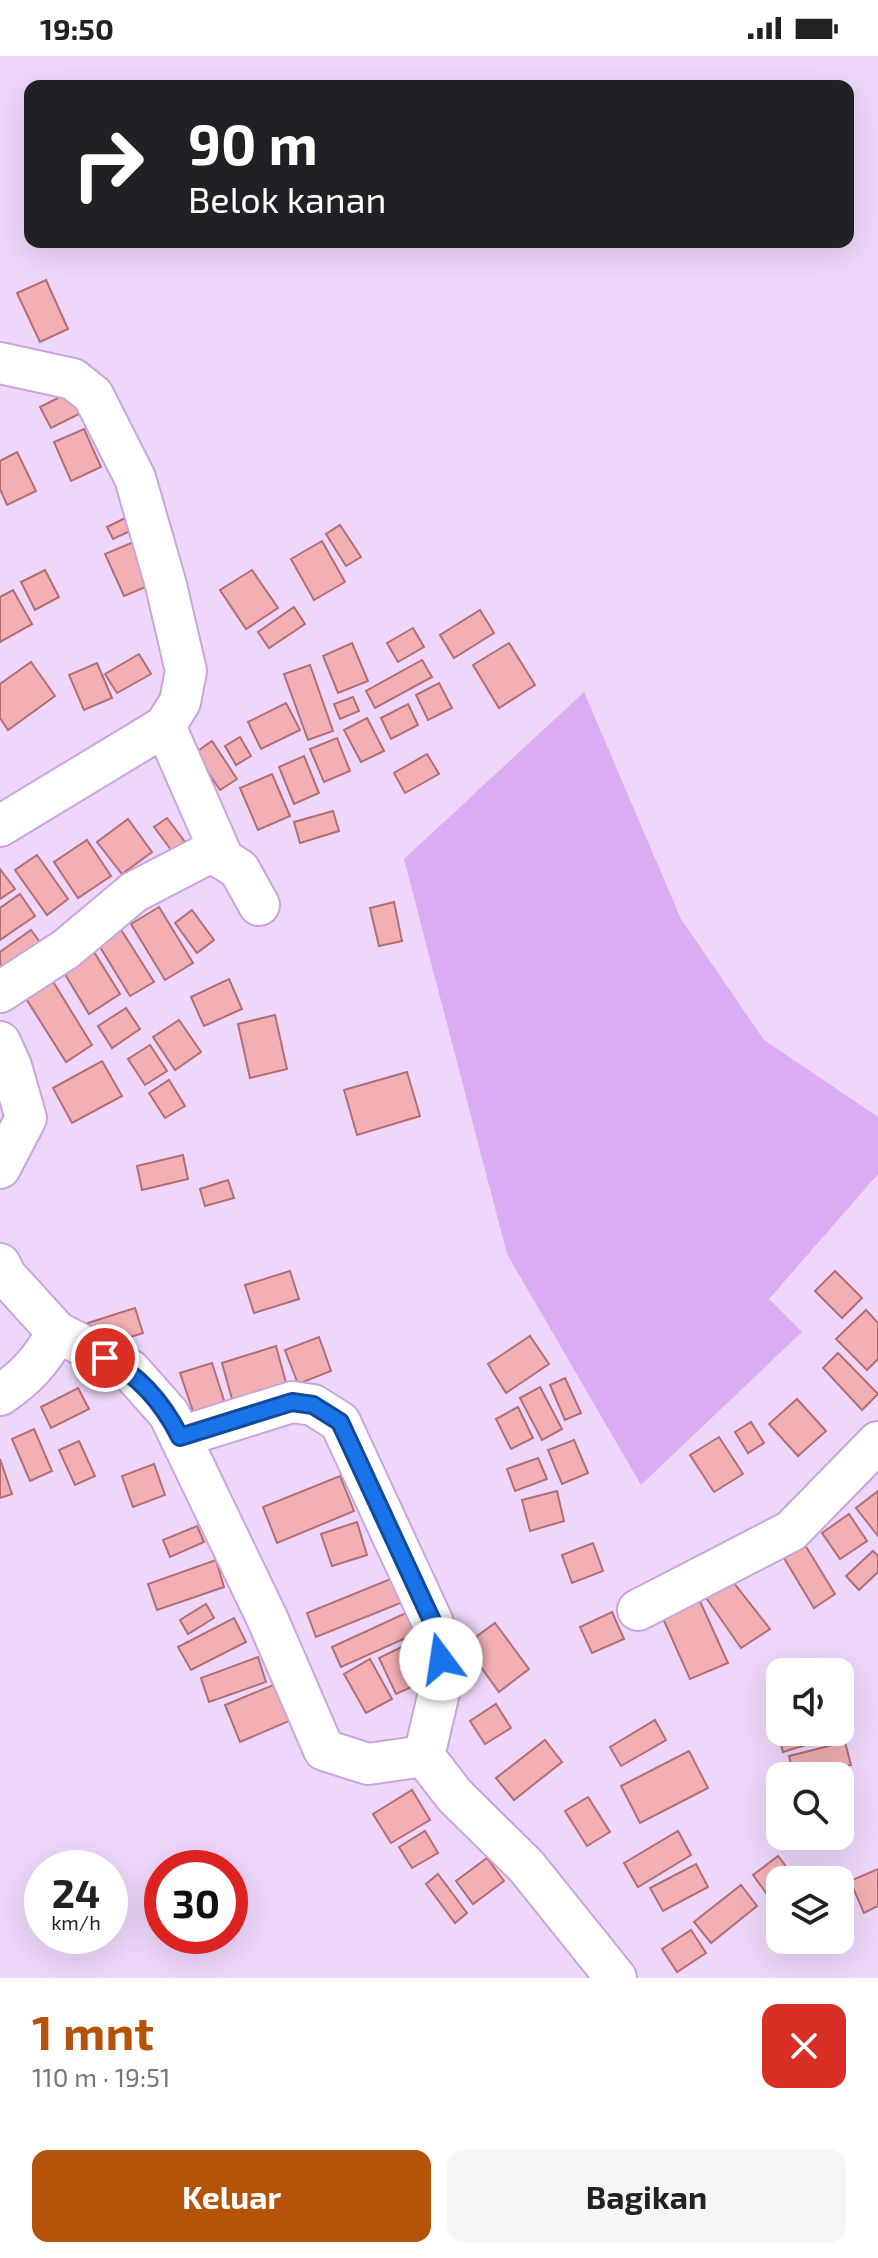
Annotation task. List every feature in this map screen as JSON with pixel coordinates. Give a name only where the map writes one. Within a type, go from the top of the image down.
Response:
[{"type":"street","points":[[0,363],[73,379],[93,395],[135,478],[166,585],[186,671],[180,702],[165,726],[0,826]]},
{"type":"street","points":[[165,726],[222,856]]},
{"type":"street","points":[[0,992],[66,949],[134,892],[211,852],[239,869],[259,905]]},
{"type":"street","points":[[0,1042],[11,1066],[26,1118],[0,1168]]},
{"type":"street","points":[[0,1264],[6,1276],[57,1332],[130,1370],[169,1414],[267,1618],[324,1750],[368,1764],[424,1756]]},
{"type":"street","points":[[0,1395],[21,1381],[44,1357],[57,1332]]},
{"type":"street","points":[[180,1437],[292,1402],[313,1405],[340,1422],[433,1623],[441,1659],[441,1684],[424,1756]]},
{"type":"street","points":[[638,1610],[791,1531],[878,1442]]},
{"type":"street","points":[[424,1756],[455,1796],[526,1866],[616,1978]]},
{"type":"shaded area","points":[[584,692],[681,919],[764,1040],[878,1117],[878,1174],[769,1299],[802,1332],[641,1485],[507,1254],[404,859]]},
{"type":"building","points":[[46,280],[68,329],[40,342],[17,293]]},
{"type":"building","points":[[72,391],[83,412],[51,428],[40,407]]},
{"type":"building","points":[[84,429],[101,467],[71,481],[54,442]]},
{"type":"building","points":[[17,452],[36,491],[7,505],[0,489],[0,461]]},
{"type":"building","points":[[133,514],[139,527],[113,539],[107,527]]},
{"type":"building","points":[[340,525],[361,557],[346,566],[326,534]]},
{"type":"building","points":[[143,538],[162,580],[124,596],[105,554]]},
{"type":"building","points":[[322,541],[345,582],[314,600],[291,559]]},
{"type":"building","points":[[45,570],[59,597],[35,610],[21,582]]},
{"type":"building","points":[[252,570],[278,608],[246,629],[220,590]]},
{"type":"building","points":[[13,590],[32,624],[0,642],[0,597]]},
{"type":"building","points":[[294,607],[305,624],[269,648],[258,632]]},
{"type":"building","points":[[480,610],[494,633],[454,658],[440,635]]},
{"type":"building","points":[[413,628],[424,647],[398,662],[387,643]]},
{"type":"building","points":[[352,643],[368,681],[338,693],[323,656]]},
{"type":"building","points":[[509,643],[535,685],[499,708],[473,665]]},
{"type":"building","points":[[139,654],[151,674],[117,693],[105,674]]},
{"type":"building","points":[[422,660],[432,677],[375,708],[366,691]]},
{"type":"building","points":[[31,662],[55,696],[8,730],[0,718],[0,684]]},
{"type":"building","points":[[97,663],[112,698],[84,710],[69,675]]},
{"type":"building","points":[[310,665],[333,731],[308,740],[284,674]]},
{"type":"building","points":[[439,683],[452,708],[428,720],[416,695]]},
{"type":"building","points":[[353,697],[359,711],[340,719],[334,704]]},
{"type":"building","points":[[286,703],[300,730],[261,749],[248,722]]},
{"type":"building","points":[[408,704],[418,725],[391,739],[381,718]]},
{"type":"building","points":[[367,718],[384,751],[361,762],[344,730]]},
{"type":"building","points":[[240,737],[251,756],[236,765],[225,746]]},
{"type":"building","points":[[337,738],[350,771],[324,782],[310,749]]},
{"type":"building","points":[[212,741],[237,779],[220,790],[195,753]]},
{"type":"building","points":[[427,754],[439,774],[405,793],[394,773]]},
{"type":"building","points":[[304,756],[319,793],[294,804],[279,767]]},
{"type":"building","points":[[272,774],[290,816],[258,830],[240,788]]},
{"type":"building","points":[[333,811],[339,831],[300,843],[294,822]]},
{"type":"building","points":[[167,818],[185,842],[172,851],[154,827]]},
{"type":"building","points":[[128,819],[152,852],[122,874],[97,842]]},
{"type":"building","points":[[87,840],[111,876],[78,898],[54,862]]},
{"type":"building","points":[[37,855],[68,899],[47,915],[15,870]]},
{"type":"building","points":[[0,869],[15,889],[0,899]]},
{"type":"building","points":[[20,894],[35,916],[0,940],[0,908]]},
{"type":"building","points":[[394,902],[402,941],[379,946],[370,908]]},
{"type":"building","points":[[159,907],[193,963],[165,980],[131,924]]},
{"type":"building","points":[[192,910],[214,940],[197,953],[175,923]]},
{"type":"building","points":[[120,928],[154,982],[130,996],[97,942]]},
{"type":"building","points":[[31,930],[48,953],[10,978],[0,963],[0,952]]},
{"type":"building","points":[[94,952],[120,994],[89,1014],[63,971]]},
{"type":"building","points":[[229,979],[242,1009],[204,1026],[191,997]]},
{"type":"building","points":[[52,980],[92,1045],[66,1062],[25,997]]},
{"type":"building","points":[[126,1008],[140,1029],[112,1048],[98,1026]]},
{"type":"building","points":[[275,1015],[287,1069],[250,1078],[238,1024]]},
{"type":"building","points":[[179,1020],[201,1052],[175,1070],[153,1037]]},
{"type":"building","points":[[150,1045],[167,1071],[145,1085],[128,1059]]},
{"type":"building","points":[[102,1061],[122,1096],[72,1123],[53,1088]]},
{"type":"building","points":[[407,1072],[420,1116],[357,1135],[344,1090]]},
{"type":"building","points":[[169,1080],[185,1106],[165,1118],[149,1093]]},
{"type":"building","points":[[183,1155],[188,1179],[142,1190],[137,1166]]},
{"type":"building","points":[[228,1180],[234,1198],[205,1206],[200,1189]]},
{"type":"building","points":[[290,1271],[299,1299],[254,1313],[245,1285]]},
{"type":"building","points":[[835,1271],[862,1298],[842,1318],[815,1291]]},
{"type":"building","points":[[135,1308],[143,1333],[96,1348],[88,1323]]},
{"type":"building","points":[[866,1310],[878,1323],[878,1359],[867,1370],[836,1339]]},
{"type":"building","points":[[530,1336],[549,1364],[506,1393],[488,1364]]},
{"type":"building","points":[[319,1337],[331,1371],[298,1384],[285,1350]]},
{"type":"building","points":[[276,1346],[288,1390],[234,1406],[222,1363]]},
{"type":"building","points":[[838,1353],[878,1394],[862,1410],[823,1368]]},
{"type":"building","points":[[212,1363],[229,1416],[198,1426],[180,1373]]},
{"type":"building","points":[[565,1378],[581,1413],[565,1420],[550,1385]]},
{"type":"building","points":[[540,1387],[562,1429],[542,1440],[520,1398]]},
{"type":"building","points":[[78,1388],[89,1409],[51,1428],[41,1407]]},
{"type":"building","points":[[797,1399],[826,1431],[798,1456],[769,1424]]},
{"type":"building","points":[[518,1407],[533,1438],[511,1449],[496,1419]]},
{"type":"building","points":[[751,1422],[764,1443],[748,1453],[735,1432]]},
{"type":"building","points":[[34,1429],[52,1471],[30,1481],[12,1439]]},
{"type":"building","points":[[719,1437],[743,1474],[714,1492],[690,1455]]},
{"type":"building","points":[[574,1440],[588,1473],[562,1484],[548,1450]]},
{"type":"building","points":[[79,1441],[95,1476],[75,1485],[59,1450]]},
{"type":"building","points":[[538,1458],[547,1479],[515,1491],[507,1469]]},
{"type":"building","points":[[0,1459],[12,1494],[0,1498]]},
{"type":"building","points":[[154,1464],[165,1495],[133,1507],[122,1476]]},
{"type":"building","points":[[340,1476],[354,1511],[277,1543],[263,1507]]},
{"type":"building","points":[[557,1491],[564,1521],[530,1531],[522,1500]]},
{"type":"building","points":[[878,1491],[878,1536],[856,1508]]},
{"type":"building","points":[[849,1514],[867,1541],[840,1559],[822,1533]]},
{"type":"building","points":[[357,1522],[367,1555],[332,1566],[321,1534]]},
{"type":"building","points":[[197,1526],[204,1542],[170,1557],[163,1540]]},
{"type":"building","points":[[593,1543],[603,1571],[572,1583],[562,1555]]},
{"type":"building","points":[[805,1545],[835,1594],[814,1608],[784,1558]]},
{"type":"building","points":[[873,1551],[878,1556],[878,1572],[859,1590],[846,1576]]},
{"type":"building","points":[[216,1560],[224,1587],[157,1610],[148,1584]]},
{"type":"building","points":[[393,1578],[403,1602],[316,1637],[307,1613]]},
{"type":"building","points":[[730,1578],[770,1629],[741,1648],[702,1592]]},
{"type":"building","points":[[698,1597],[728,1663],[690,1679],[661,1614]]},
{"type":"building","points":[[206,1604],[214,1618],[188,1634],[180,1620]]},
{"type":"building","points":[[408,1612],[417,1633],[341,1667],[332,1647]]},
{"type":"building","points":[[612,1612],[624,1639],[592,1653],[580,1627]]},
{"type":"building","points":[[234,1618],[246,1642],[191,1670],[178,1647]]},
{"type":"building","points":[[495,1623],[529,1669],[499,1692],[465,1645]]},
{"type":"building","points":[[418,1639],[436,1676],[396,1694],[379,1658]]},
{"type":"building","points":[[258,1657],[266,1682],[209,1702],[201,1678]]},
{"type":"building","points":[[370,1659],[392,1699],[366,1713],[344,1674]]},
{"type":"building","points":[[288,1679],[303,1715],[240,1742],[225,1705]]},
{"type":"building","points":[[496,1704],[511,1728],[485,1744],[470,1721]]},
{"type":"building","points":[[655,1720],[666,1740],[621,1766],[610,1747]]},
{"type":"building","points":[[545,1740],[562,1762],[514,1800],[496,1778]]},
{"type":"building","points":[[781,1746],[803,1746],[783,1752]]},
{"type":"building","points":[[829,1746],[846,1746],[850,1762],[790,1762],[789,1756]]},
{"type":"building","points":[[689,1751],[708,1788],[640,1823],[621,1786]]},
{"type":"building","points":[[412,1790],[430,1820],[391,1843],[373,1814]]},
{"type":"building","points":[[588,1797],[610,1832],[587,1846],[565,1811]]},
{"type":"building","points":[[425,1831],[438,1853],[412,1868],[399,1847]]},
{"type":"building","points":[[678,1831],[691,1855],[638,1887],[624,1863]]},
{"type":"building","points":[[778,1856],[786,1866],[766,1866],[766,1893],[753,1875]]},
{"type":"building","points":[[487,1858],[504,1881],[473,1904],[456,1881]]},
{"type":"building","points":[[696,1864],[708,1887],[663,1911],[650,1888]]},
{"type":"building","points":[[878,1869],[878,1906],[864,1913],[854,1890],[854,1879]]},
{"type":"building","points":[[438,1874],[467,1913],[455,1923],[426,1884]]},
{"type":"building","points":[[741,1885],[757,1906],[711,1943],[694,1922]]},
{"type":"building","points":[[691,1930],[706,1953],[677,1972],[662,1949]]},
{"type":"route","points":[[105,1358],[130,1370],[169,1414],[180,1437],[292,1402],[313,1405],[340,1422],[433,1623],[441,1659]]}]
